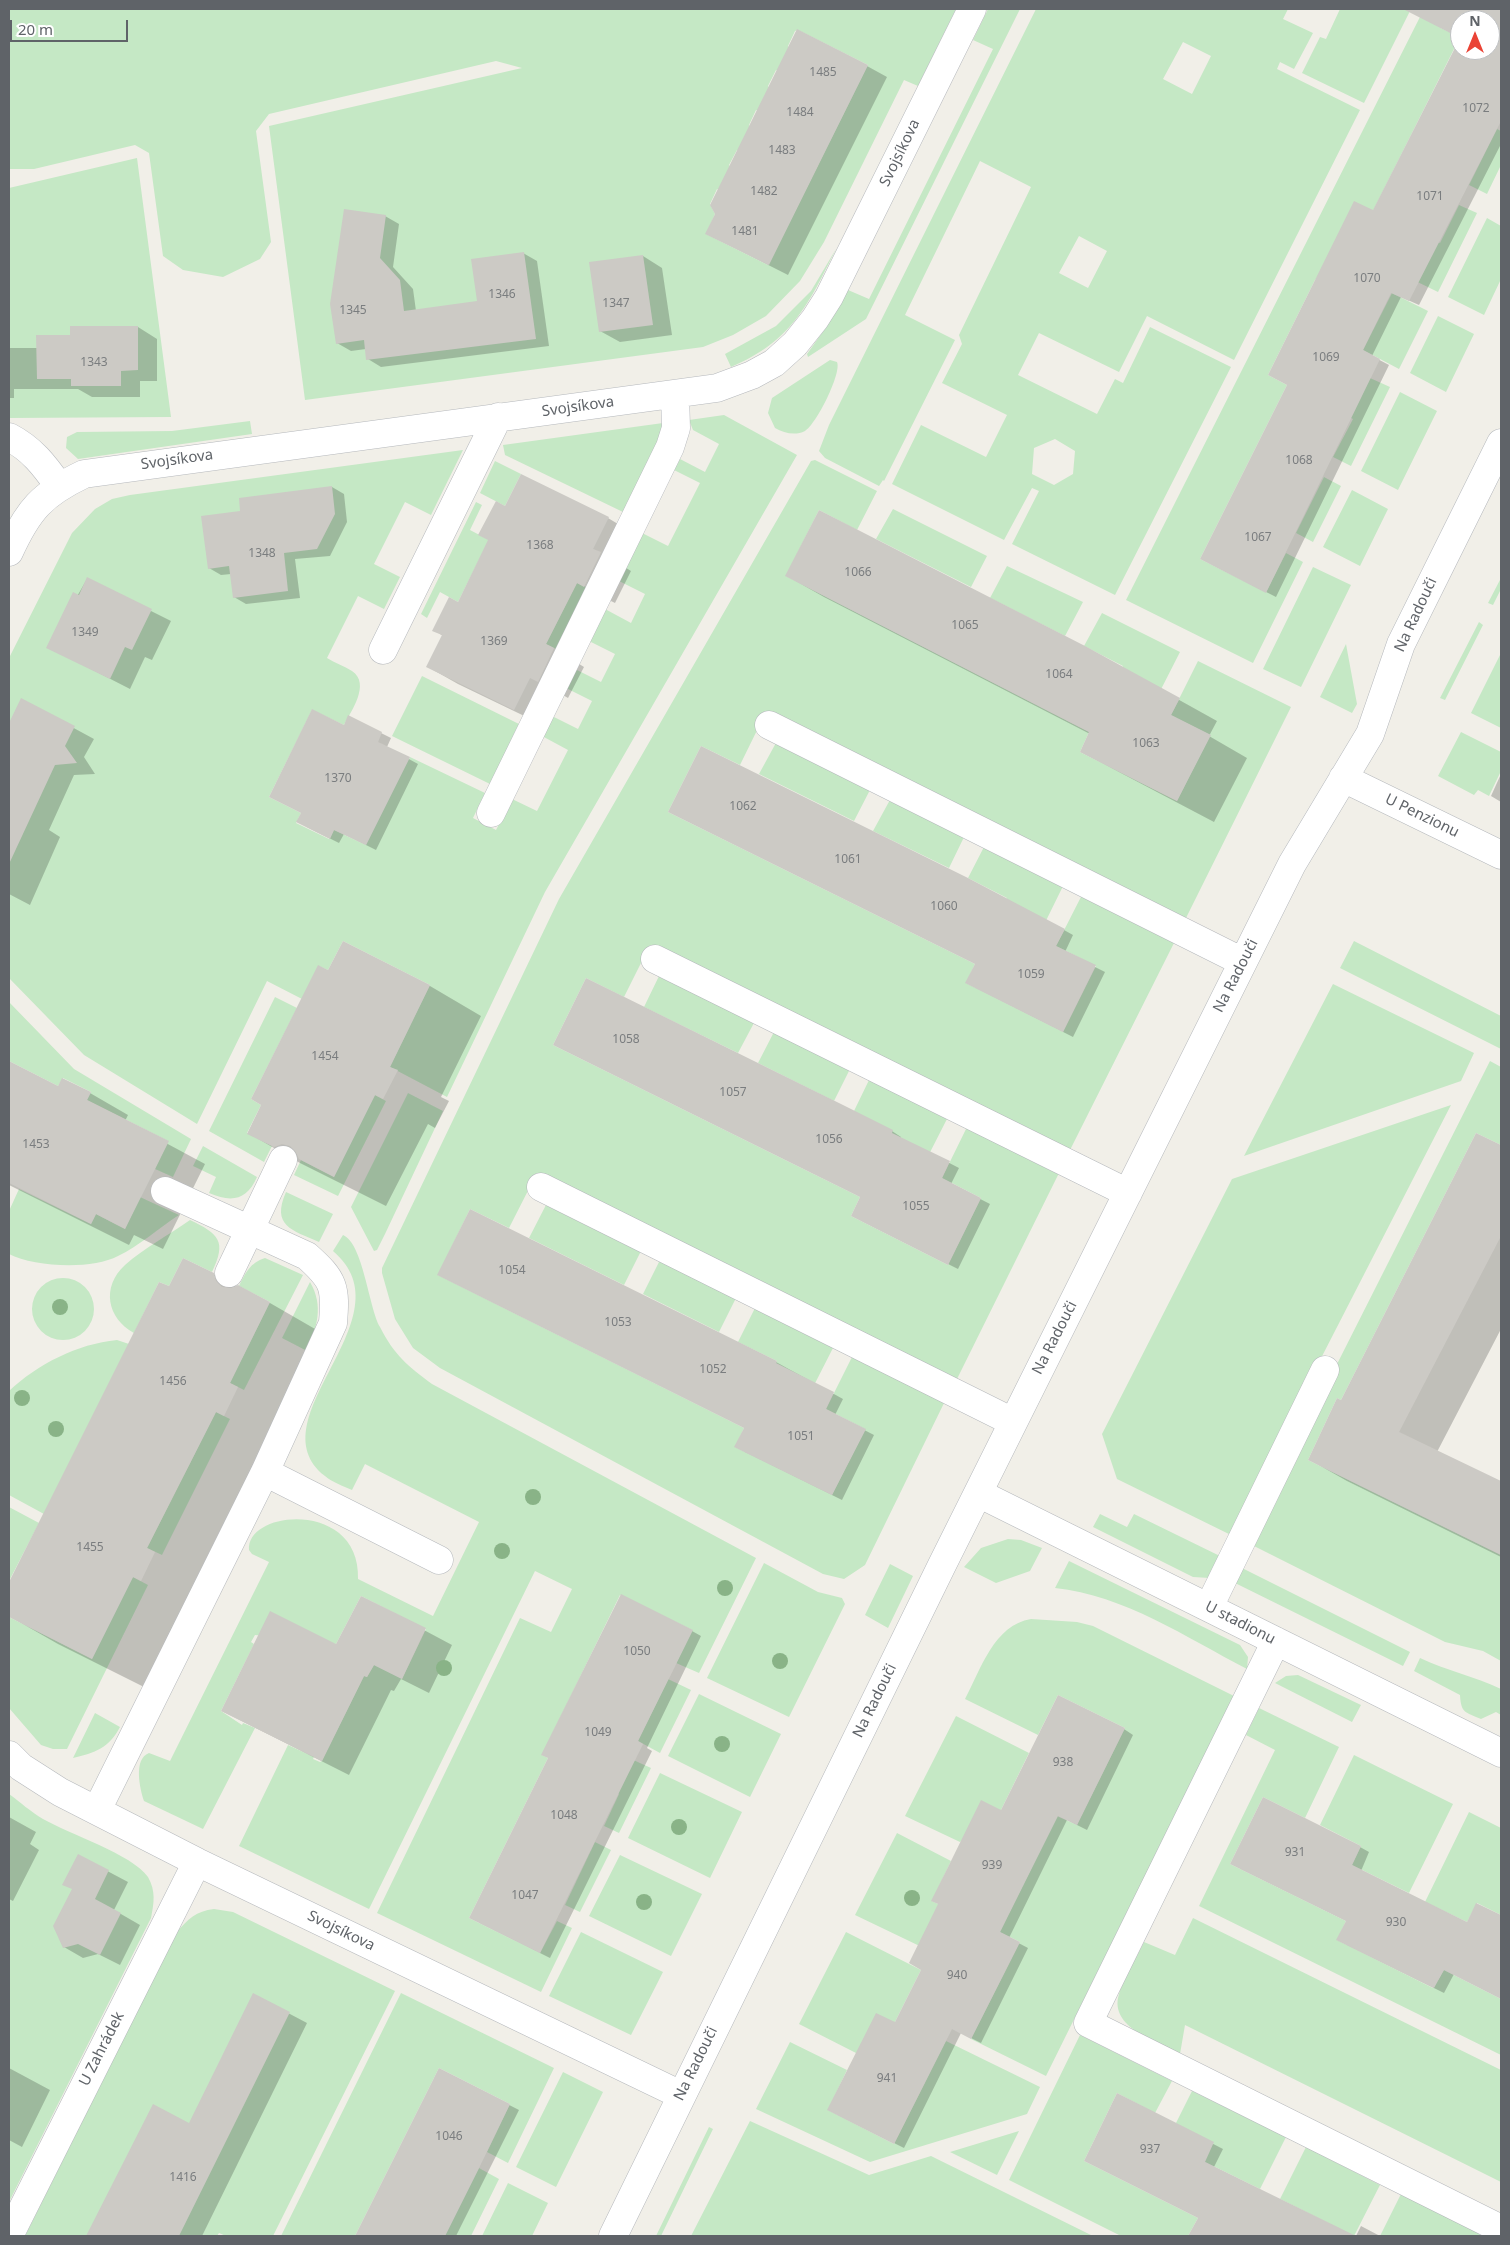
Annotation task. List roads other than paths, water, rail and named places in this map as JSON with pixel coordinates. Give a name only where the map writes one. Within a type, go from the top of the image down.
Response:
[{"type":"street","name":"Svojsíkova","points":[[9,552],[22,524],[40,501],[59,486],[84,474],[718,388],[752,375],[774,363],[796,344],[829,296],[972,9]]},
{"type":"street","points":[[491,813],[670,447],[676,428],[675,394]]},
{"type":"street","points":[[383,650],[498,417]]},
{"type":"street","points":[[9,437],[24,445],[37,456],[59,486]]},
{"type":"street","name":"Na Radouči","points":[[613,2236],[1013,1422],[1292,864],[1370,734],[1401,644],[1501,443]]},
{"type":"street","points":[[770,725],[1243,962]]},
{"type":"street","name":"U Penzionu","points":[[1343,778],[1501,855]]},
{"type":"street","points":[[655,959],[1128,1193]]},
{"type":"street","points":[[228,1273],[284,1160]]},
{"type":"street","points":[[541,1187],[1013,1422]]},
{"type":"street","points":[[97,1810],[265,1472],[324,1348],[333,1323],[336,1298],[326,1273],[307,1256],[165,1191]]},
{"type":"street","points":[[1209,1608],[1325,1370]]},
{"type":"street","points":[[265,1472],[439,1560]]},
{"type":"street","name":"U stadionu","points":[[978,1493],[1501,1753]]},
{"type":"street","points":[[1276,1641],[1088,2023],[1501,2229]]},
{"type":"street","name":"Svojsíkova","points":[[9,1755],[20,1767],[44,1782],[197,1862],[681,2095]]},
{"type":"street","name":"U Zahrádek","points":[[9,2236],[197,1862]]}]
